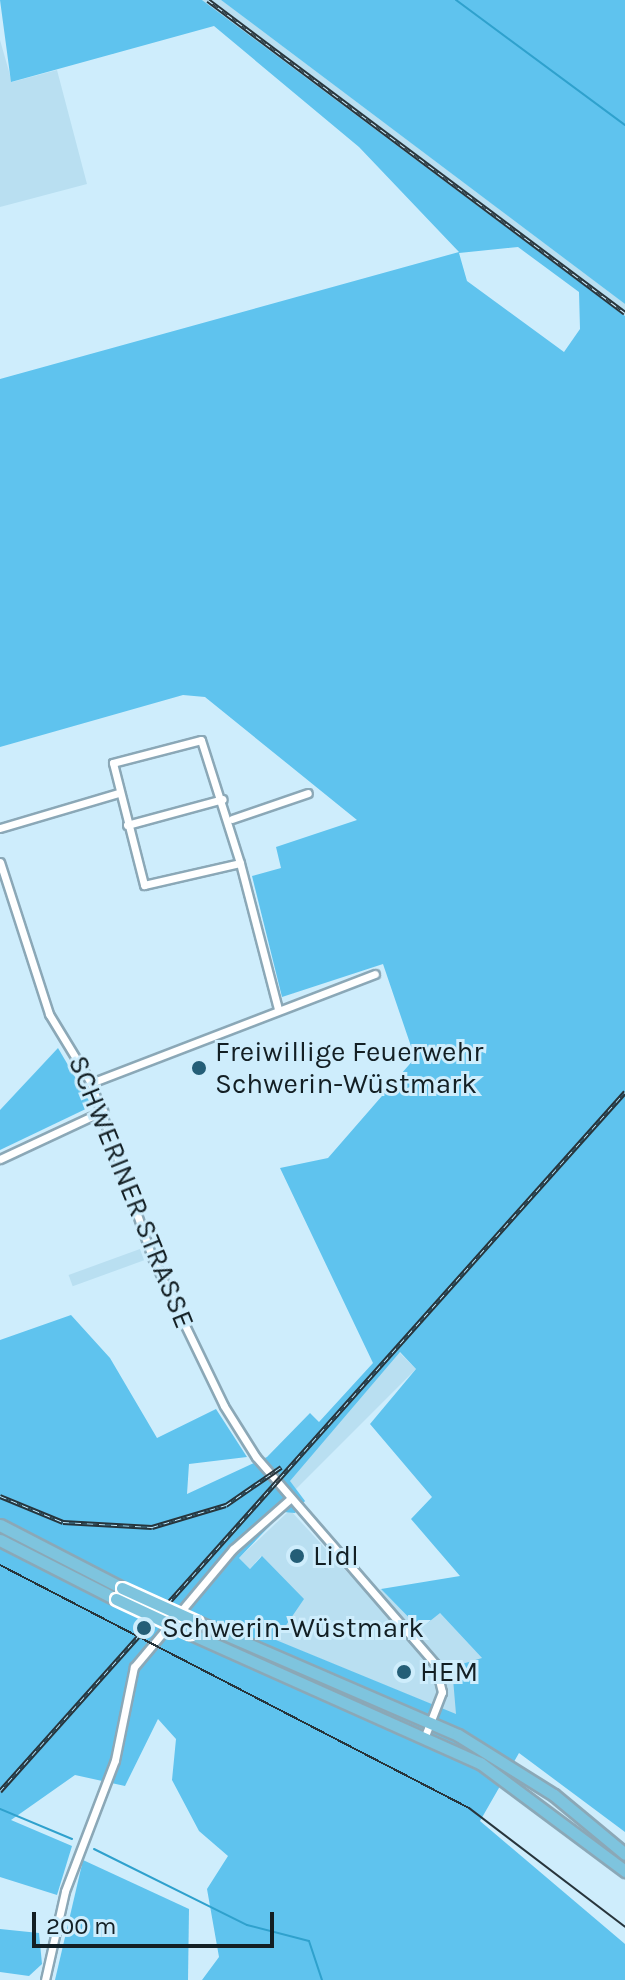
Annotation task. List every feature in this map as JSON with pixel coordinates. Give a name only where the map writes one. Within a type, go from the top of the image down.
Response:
[{"type":"main road","points":[[0,1525],[189,1633],[425,1736],[505,1778],[625,1871]]},
{"type":"main road","points":[[0,1540],[119,1594],[197,1622],[431,1722],[554,1795],[625,1854]]},
{"type":"street","points":[[240,863],[144,885],[118,793],[118,759],[195,737],[232,819],[240,863],[278,1009]]},
{"type":"street","points":[[0,828],[118,793]]},
{"type":"street","points":[[232,819],[308,793]]},
{"type":"street","points":[[127,825],[223,799]]},
{"type":"street","name":"SCHWERINER STRASSE","points":[[0,862],[49,1014],[91,1083],[152,1257],[217,1393],[256,1457],[435,1664],[442,1692],[425,1736]]},
{"type":"street","points":[[91,1083],[375,974]]},
{"type":"street","points":[[0,1159],[103,1111]]},
{"type":"street","points":[[45,1980],[65,1891],[115,1760],[134,1667],[233,1549],[291,1498]]},
{"type":"shaded area","points":[[0,0],[202,0],[625,316],[625,1832],[519,1753],[480,1821],[625,1944],[625,1980],[202,1980],[219,1957],[207,1889],[228,1856],[199,1831],[172,1780],[176,1739],[158,1719],[125,1786],[75,1775],[11,1820],[72,1846],[57,1895],[0,1877],[0,1340],[71,1315],[110,1358],[157,1438],[216,1409],[247,1457],[189,1464],[187,1494],[267,1457],[310,1413],[319,1422],[373,1363],[280,1168],[328,1158],[415,1058],[383,964],[282,997],[252,876],[281,868],[276,847],[357,820],[205,697],[183,695],[0,747],[0,379],[459,252],[359,147],[214,26],[11,82]],"holes":[[[518,247],[579,292],[580,329],[564,352],[467,281],[459,253]],[[400,1352],[416,1369],[370,1424],[432,1497],[411,1519],[460,1576],[381,1589],[420,1629],[440,1613],[482,1658],[452,1667],[456,1714],[276,1640],[304,1599],[262,1556],[250,1569],[239,1558],[283,1512],[295,1513],[305,1501],[290,1481]]]},
{"type":"shaded area","points":[[202,0],[221,0],[625,304],[625,316]]},
{"type":"shaded area","points":[[221,0],[625,0],[625,304],[500,210]]},
{"type":"shaded area","points":[[0,40],[12,82],[57,70],[87,184],[0,207]]},
{"type":"shaded area","points":[[58,1048],[92,1106],[0,1150],[0,1110]]},
{"type":"shaded area","points":[[140,1249],[144,1260],[73,1286],[69,1275]]},
{"type":"shaded area","points":[[399,1352],[416,1369],[296,1489],[279,1472]]},
{"type":"shaded area","points":[[290,1510],[369,1596],[381,1589],[420,1629],[439,1612],[483,1659],[455,1693],[457,1715],[275,1640],[261,1556],[250,1569],[239,1558]]},
{"type":"shaded area","points":[[83,1860],[189,1909],[188,1980],[55,1980]]},
{"type":"shaded area","points":[[0,1929],[39,1933],[42,1964],[29,1976],[0,1972]]},
{"type":"waterway","points":[[456,0],[625,125]]},
{"type":"waterway","points":[[0,1809],[72,1839]]},
{"type":"waterway","points":[[94,1849],[247,1925],[309,1941],[322,1980]]},
{"type":"tram line","points":[[0,1565],[469,1808],[625,1927]]},
{"type":"railway","points":[[208,0],[625,313]]},
{"type":"railway","points":[[0,1791],[625,1092]]},
{"type":"railway","points":[[0,1496],[63,1522],[152,1527],[226,1505],[281,1467]]},
{"type":"place","name":"Freiwillige Feuerwehr Schwerin-Wüstmark","points":[[199,1068]]},
{"type":"place","name":"Lidl","points":[[297,1556]]},
{"type":"place","name":"Schwerin-Wüstmark","points":[[144,1628]]},
{"type":"place","name":"HEM","points":[[404,1672]]}]
